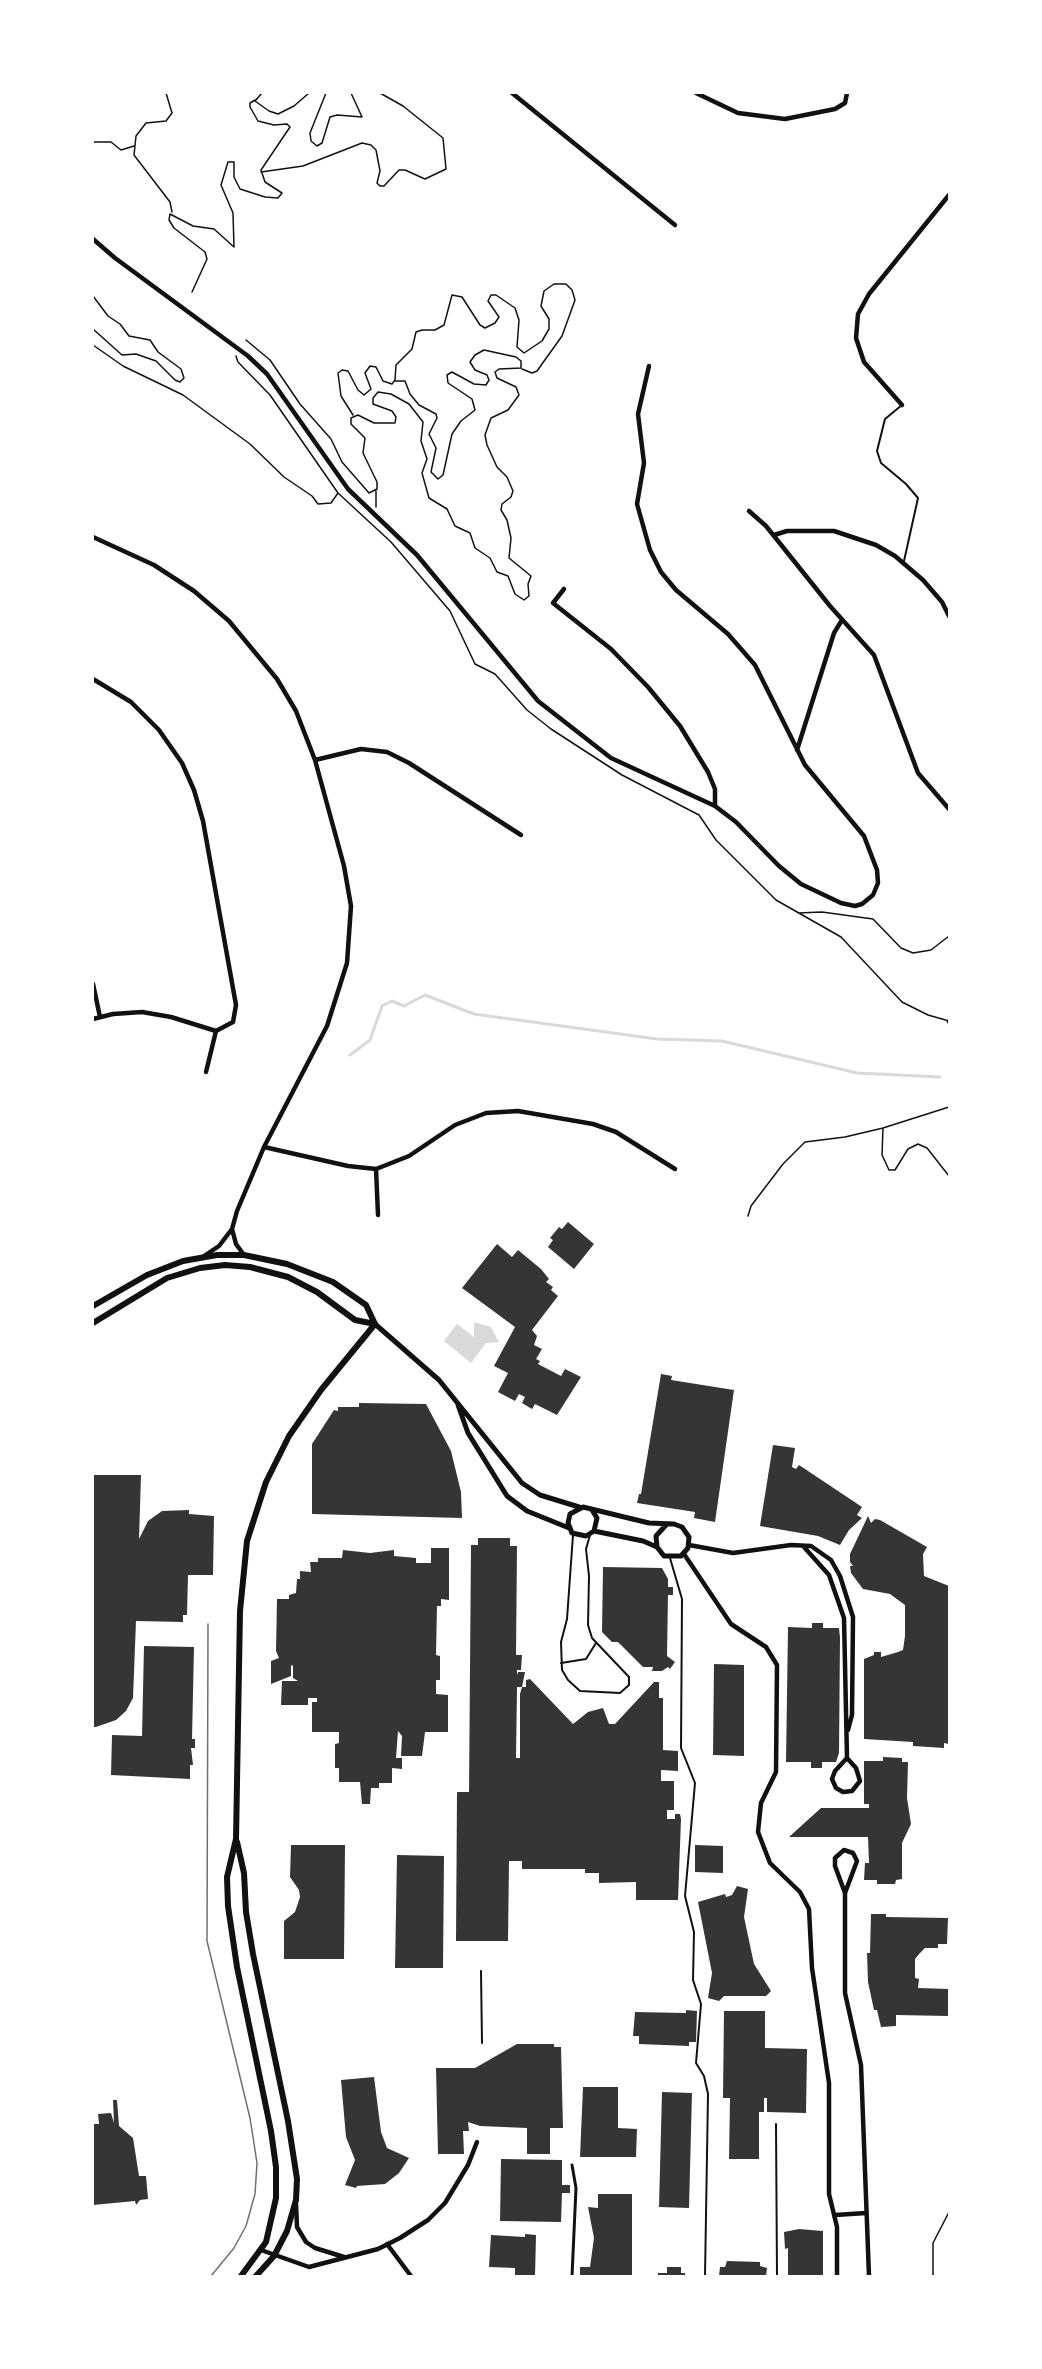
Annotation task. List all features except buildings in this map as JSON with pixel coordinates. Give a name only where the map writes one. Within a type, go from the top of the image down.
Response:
[{"type":"main road","points":[[93,1306],[160,1270],[204,1256],[244,1255],[287,1264],[333,1282],[366,1305],[375,1324]]},
{"type":"main road","points":[[93,1323],[167,1278],[200,1268],[225,1265],[257,1269],[288,1277],[317,1292],[354,1320],[375,1324]]},
{"type":"main road","points":[[241,2276],[261,2250],[272,2220],[276,2167],[231,1935],[227,1877],[236,1839],[240,1611],[247,1541],[266,1482],[289,1436],[321,1390],[375,1324]]},
{"type":"main road","points":[[236,1839],[244,1873],[246,1912],[253,1954],[295,2157],[296,2200],[287,2231],[274,2256],[256,2276]]},
{"type":"street","points":[[512,93],[675,225]]},
{"type":"street","points":[[696,93],[738,113],[770,119],[791,118],[835,109],[845,103],[847,93]]},
{"type":"street","points":[[902,405],[864,362],[856,338],[858,314],[869,294],[949,195]]},
{"type":"street","points":[[93,238],[257,364],[282,393],[338,477],[417,555],[523,687],[538,701],[611,758],[715,806],[736,822],[779,867],[801,884],[855,906],[869,899],[877,889],[878,876],[867,842],[805,765],[755,665],[728,634],[676,590],[661,572],[646,539],[637,504],[644,463],[637,422],[650,366]]},
{"type":"street","points":[[749,511],[774,535],[877,660],[918,772],[949,809]]},
{"type":"street","points":[[774,535],[787,531],[843,533],[876,545],[903,562],[933,590],[949,616]]},
{"type":"street","points":[[93,537],[154,565],[194,591],[230,621],[277,679],[296,711],[315,760],[345,866],[351,906],[347,963],[327,1026],[264,1147],[237,1211],[232,1229],[219,1246],[204,1256]]},
{"type":"street","points":[[564,589],[554,603],[611,649],[648,687],[680,726],[708,772],[715,789],[715,806]]},
{"type":"street","points":[[797,750],[834,633],[842,620]]},
{"type":"street","points":[[93,679],[131,702],[159,730],[182,763],[194,790],[203,821],[236,1005],[233,1022],[216,1030],[157,1014],[128,1012],[93,1019]]},
{"type":"street","points":[[315,760],[361,748],[387,752],[409,762],[521,835]]},
{"type":"street","points":[[93,984],[100,1017]]},
{"type":"street","points":[[206,1072],[216,1030]]},
{"type":"street","points":[[264,1147],[348,1166],[376,1169],[409,1156],[455,1125],[486,1113],[518,1111],[593,1124],[616,1132],[675,1169]]},
{"type":"street","points":[[376,1169],[378,1215]]},
{"type":"street","points":[[232,1229],[236,1244],[244,1255]]},
{"type":"street","points":[[375,1324],[430,1370],[528,1488],[576,1508],[666,1525],[674,1524],[685,1529],[690,1545]]},
{"type":"street","points":[[458,1404],[468,1433],[507,1496],[527,1511],[570,1528],[581,1537],[594,1531],[639,1540],[657,1548],[670,1558],[684,1554],[690,1545]]},
{"type":"street","points":[[570,1528],[576,1508]]},
{"type":"street","points":[[592,1510],[597,1518],[594,1531]]},
{"type":"street","points":[[657,1548],[656,1536],[666,1525]]},
{"type":"street","points":[[690,1545],[733,1553],[791,1545],[817,1548],[831,1560],[840,1576],[850,1605],[853,1624],[852,1710],[848,1730],[847,1758],[835,1771],[832,1779],[836,1788],[843,1792],[852,1791],[860,1781],[856,1768],[847,1758]]},
{"type":"street","points":[[804,1547],[829,1575],[843,1611],[846,1634],[845,1716],[848,1730]]},
{"type":"street","points":[[684,1554],[730,1624],[766,1647],[777,1665],[776,1773],[761,1803],[759,1832],[770,1863],[800,1892],[809,1909],[812,1968],[829,2083],[829,2194],[837,2227],[837,2276]]},
{"type":"street","points":[[845,1893],[857,1861],[853,1854],[844,1850],[835,1858],[845,1893],[845,1993],[861,2065],[869,2276]]},
{"type":"street","points":[[261,2250],[309,2267],[346,2258],[387,2244],[414,2230],[445,2203],[468,2165],[477,2142]]},
{"type":"street","points":[[572,2165],[576,2188],[572,2276]]},
{"type":"street","points":[[296,2200],[297,2227],[306,2242],[315,2248],[346,2258]]},
{"type":"street","points":[[835,2214],[866,2213]]},
{"type":"street","points":[[387,2244],[411,2276]]},
{"type":"street","points":[[309,2267],[309,2276]]},
{"type":"lane","points":[[902,405],[885,419],[877,451],[881,464],[906,484],[918,498],[903,562]]},
{"type":"lane","points":[[570,1528],[567,1619],[561,1642],[561,1663],[564,1676],[580,1691],[624,1691],[630,1685],[629,1677],[597,1643],[588,1625],[589,1576],[586,1549],[594,1531]]},
{"type":"lane","points":[[670,1558],[682,1599],[681,1748],[695,1783],[686,1896],[694,1932],[693,1980],[701,2004],[696,2063],[704,2076],[708,2094],[705,2276]]},
{"type":"lane","points":[[561,1663],[586,1659],[597,1643]]},
{"type":"lane","points":[[481,1971],[482,2043]]},
{"type":"lane","points":[[776,2124],[777,2276]]},
{"type":"path","points":[[166,93],[172,107],[171,116],[163,122],[147,122],[137,134],[134,146],[135,157],[170,202],[169,220],[174,228],[206,252],[207,259],[192,292]]},
{"type":"path","points":[[171,210],[191,225],[214,229],[234,248],[233,213],[222,188],[222,175],[231,160],[235,164],[234,177],[240,189],[265,197],[280,196],[282,190],[267,184],[261,172],[262,166],[290,127],[287,124],[274,125],[258,121],[250,103],[262,93]]},
{"type":"path","points":[[255,100],[269,111],[278,114],[294,106],[309,93]]},
{"type":"path","points":[[326,93],[310,133],[311,141],[317,146],[322,143],[330,117],[337,115],[362,117],[351,93]]},
{"type":"path","points":[[261,172],[303,166],[350,146],[362,144],[370,145],[376,150],[380,171],[377,183],[380,186],[384,186],[399,170],[405,170],[425,179],[446,169],[443,138],[403,106],[380,93]]},
{"type":"path","points":[[93,142],[111,142],[121,150],[134,146]]},
{"type":"path","points":[[170,214],[175,215]]},
{"type":"path","points":[[353,415],[374,423],[395,423],[394,413],[373,404],[373,398],[378,392],[391,394],[411,406],[423,422],[421,441],[427,459],[422,473],[429,498],[447,510],[455,526],[470,533],[477,551],[490,558],[497,572],[508,576],[515,594],[524,600],[529,596],[528,584],[531,576],[509,558],[511,538],[501,510],[502,504],[512,496],[513,491],[507,477],[497,467],[487,446],[485,435],[491,418],[508,410],[519,395],[516,387],[497,378],[495,372],[499,369],[521,368],[529,372],[537,371],[562,336],[575,300],[572,290],[566,284],[554,284],[544,291],[541,306],[549,319],[549,329],[538,345],[524,353],[517,347],[519,320],[514,307],[496,295],[491,295],[488,301],[499,317],[495,323],[485,328],[480,325],[462,297],[458,294],[452,295],[444,325],[432,331],[422,330],[416,333],[412,349],[396,365],[394,381]]},
{"type":"path","points":[[93,296],[108,316],[121,325],[129,336],[150,340],[158,352],[183,371],[184,378],[180,382],[175,380],[154,360],[136,354],[122,355],[93,329]]},
{"type":"path","points":[[246,340],[270,360],[300,404],[331,439],[342,462],[356,475],[365,491],[370,493],[376,490]]},
{"type":"path","points":[[93,345],[119,364],[183,395],[250,444],[286,479],[312,496],[318,504],[331,503],[338,493]]},
{"type":"path","points":[[373,512],[376,506],[377,482],[363,453],[366,440],[351,424],[353,415],[339,391],[337,377],[340,371],[348,370],[358,390],[364,395],[371,389],[365,373],[370,366],[375,367],[389,385],[394,381],[403,380],[419,405],[436,414],[437,418],[429,435],[436,448],[431,472],[438,479],[443,475],[452,434],[461,421],[476,410],[472,399],[448,383],[447,375],[452,372],[474,384],[486,385],[489,380],[487,375],[475,370],[470,362],[475,355],[484,350],[516,357],[521,361],[521,368]]},
{"type":"path","points":[[236,355],[238,362],[276,404],[338,493],[391,542],[450,611],[475,663],[495,674],[527,710],[550,729],[622,775],[699,815],[716,840],[767,892],[797,913],[841,937],[902,1002],[928,1015],[948,1021]]},
{"type":"path","points":[[797,913],[822,912],[873,919],[901,948],[913,953],[931,950],[949,936]]},
{"type":"path","points":[[748,1216],[757,1198],[799,1147],[811,1140],[844,1137],[883,1128],[949,1107]]},
{"type":"path","points":[[883,1128],[882,1155],[889,1170],[895,1170],[908,1149],[918,1144],[927,1148],[949,1176]]},
{"type":"path","points":[[933,2276],[933,2243],[949,2212]]},
{"type":"shaded area","points":[[474,1322],[491,1327],[499,1342],[486,1343],[471,1363],[444,1341],[457,1324],[474,1337]]},
{"type":"waterway","points":[[350,1055],[370,1040],[382,1006],[392,1001],[404,1006],[425,995],[474,1014],[657,1039],[722,1041],[857,1073],[940,1077]]},
{"type":"tram line","points":[[208,1624],[207,1941],[250,2118],[257,2163],[255,2194],[246,2226],[234,2248],[211,2276]]}]
